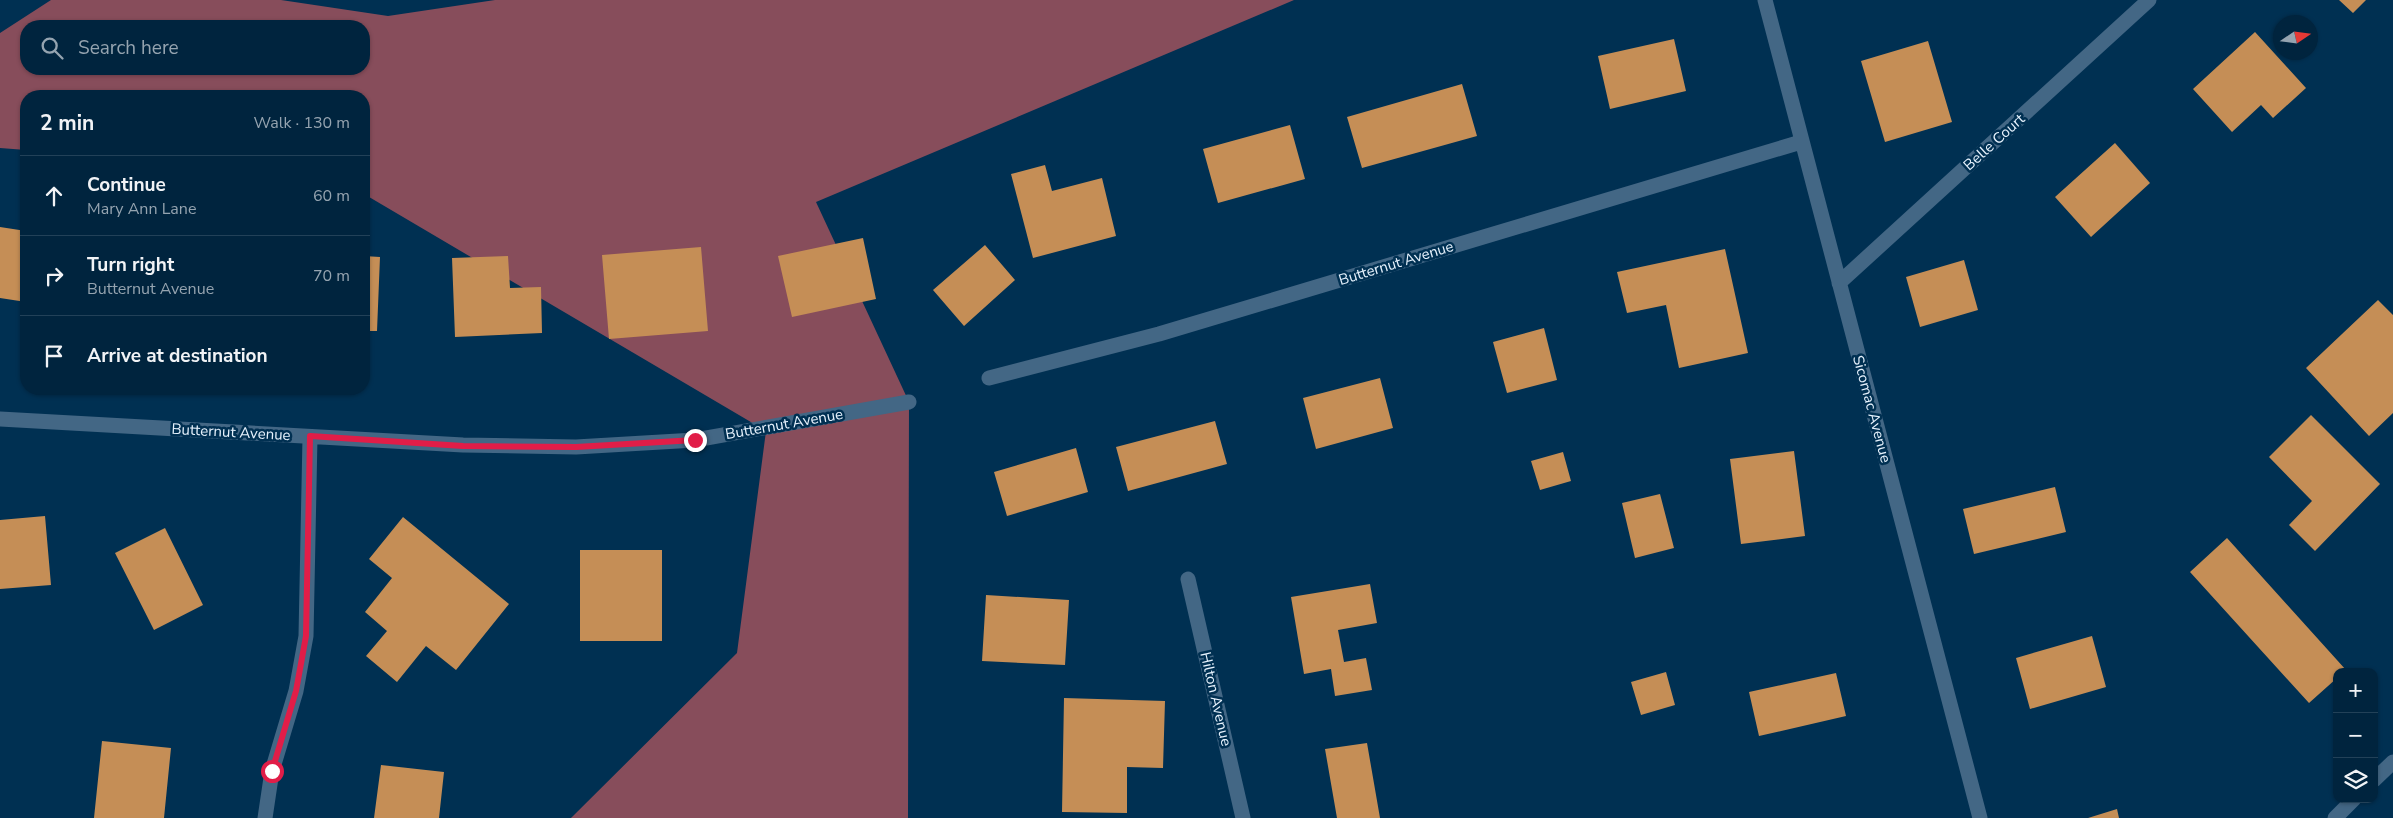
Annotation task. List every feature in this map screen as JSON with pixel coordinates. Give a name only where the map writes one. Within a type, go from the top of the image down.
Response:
[{"type":"street","name":"Sicomac Avenue","points":[[1765,0],[1980,818]]},
{"type":"street","name":"Belle Court","points":[[1839,283],[2149,0]]},
{"type":"street","name":"Butternut Avenue","points":[[988,378],[1168,331],[1801,142]]},
{"type":"street","name":"Butternut Avenue","points":[[0,419],[473,446],[576,447],[685,441],[909,402]]},
{"type":"street","points":[[265,818],[272,771],[296,691],[306,636],[310,436]]},
{"type":"street","name":"Hilton Avenue","points":[[1188,579],[1243,818]]},
{"type":"street","points":[[2378,776],[2393,762]]},
{"type":"street","points":[[2335,818],[2350,803]]},
{"type":"shaded area","points":[[51,0],[281,0],[388,16],[495,0],[1294,0],[816,202],[909,402],[908,818],[571,818],[737,653],[766,431],[370,198],[370,90],[20,90],[20,150],[0,148],[0,33],[20,20],[20,75],[370,75],[370,20],[20,20]]},
{"type":"building","points":[[2339,0],[2366,0],[2353,13]]},
{"type":"building","points":[[2255,32],[2273,52],[2273,60],[2280,60],[2306,88],[2273,118],[2261,105],[2232,132],[2193,89]]},
{"type":"building","points":[[1674,39],[1686,91],[1610,109],[1598,56]]},
{"type":"building","points":[[1928,41],[1952,122],[1885,142],[1861,61]]},
{"type":"building","points":[[1462,84],[1477,136],[1362,168],[1347,117]]},
{"type":"building","points":[[1290,125],[1305,179],[1218,203],[1203,149]]},
{"type":"building","points":[[2115,143],[2150,183],[2091,237],[2055,197]]},
{"type":"building","points":[[1045,165],[1052,191],[1102,178],[1116,236],[1033,258],[1011,174]]},
{"type":"building","points":[[0,227],[20,230],[20,301],[0,298]]},
{"type":"building","points":[[863,238],[876,299],[792,317],[778,256]]},
{"type":"building","points":[[985,245],[1015,280],[964,326],[933,290]]},
{"type":"building","points":[[701,247],[708,331],[609,339],[602,255]]},
{"type":"building","points":[[1725,249],[1748,353],[1679,368],[1666,305],[1627,313],[1617,272]]},
{"type":"building","points":[[370,256],[380,257],[377,331],[370,331]]},
{"type":"building","points":[[508,256],[510,288],[541,287],[542,333],[455,337],[452,258]]},
{"type":"building","points":[[1964,260],[1978,310],[1920,327],[1906,277]]},
{"type":"building","points":[[2378,300],[2393,315],[2393,413],[2369,436],[2306,368]]},
{"type":"building","points":[[1544,328],[1557,380],[1507,393],[1493,342]]},
{"type":"building","points":[[1380,378],[1393,428],[1316,449],[1303,398]]},
{"type":"building","points":[[2311,415],[2380,484],[2315,551],[2289,525],[2312,501],[2269,457]]},
{"type":"building","points":[[1215,421],[1227,464],[1128,491],[1116,447]]},
{"type":"building","points":[[1076,448],[1088,492],[1007,516],[994,472]]},
{"type":"building","points":[[1794,451],[1805,536],[1741,544],[1730,459]]},
{"type":"building","points":[[1563,452],[1571,481],[1540,490],[1531,461]]},
{"type":"building","points":[[2055,487],[2066,532],[1974,554],[1963,509]]},
{"type":"building","points":[[1660,494],[1674,548],[1635,558],[1622,503]]},
{"type":"building","points":[[45,516],[51,585],[0,589],[0,520]]},
{"type":"building","points":[[403,517],[509,604],[456,670],[426,646],[397,682],[366,656],[387,631],[365,612],[392,578],[369,559]]},
{"type":"building","points":[[165,528],[203,605],[154,630],[115,553]]},
{"type":"building","points":[[2227,538],[2344,668],[2333,668],[2333,682],[2309,703],[2190,572]]},
{"type":"building","points":[[580,550],[662,550],[662,641],[580,641]]},
{"type":"building","points":[[1370,584],[1377,623],[1338,630],[1344,662],[1366,658],[1372,690],[1335,696],[1331,669],[1304,674],[1291,597]]},
{"type":"building","points":[[986,595],[1069,600],[1065,665],[982,661]]},
{"type":"building","points":[[2092,636],[2106,687],[2030,709],[2016,658]]},
{"type":"building","points":[[1666,672],[1675,705],[1641,715],[1631,682]]},
{"type":"building","points":[[1836,673],[1846,716],[1759,736],[1749,692]]},
{"type":"building","points":[[1064,698],[1165,701],[1163,768],[1127,767],[1127,813],[1062,812]]},
{"type":"building","points":[[102,741],[171,748],[164,818],[94,818]]},
{"type":"building","points":[[1367,743],[1380,818],[1337,818],[1325,749]]},
{"type":"building","points":[[381,765],[444,772],[439,818],[374,818]]},
{"type":"building","points":[[2117,809],[2119,818],[2088,818]]},
{"type":"route","points":[[272,771],[296,691],[306,636],[310,436],[463,446],[576,447],[695,440]]}]
